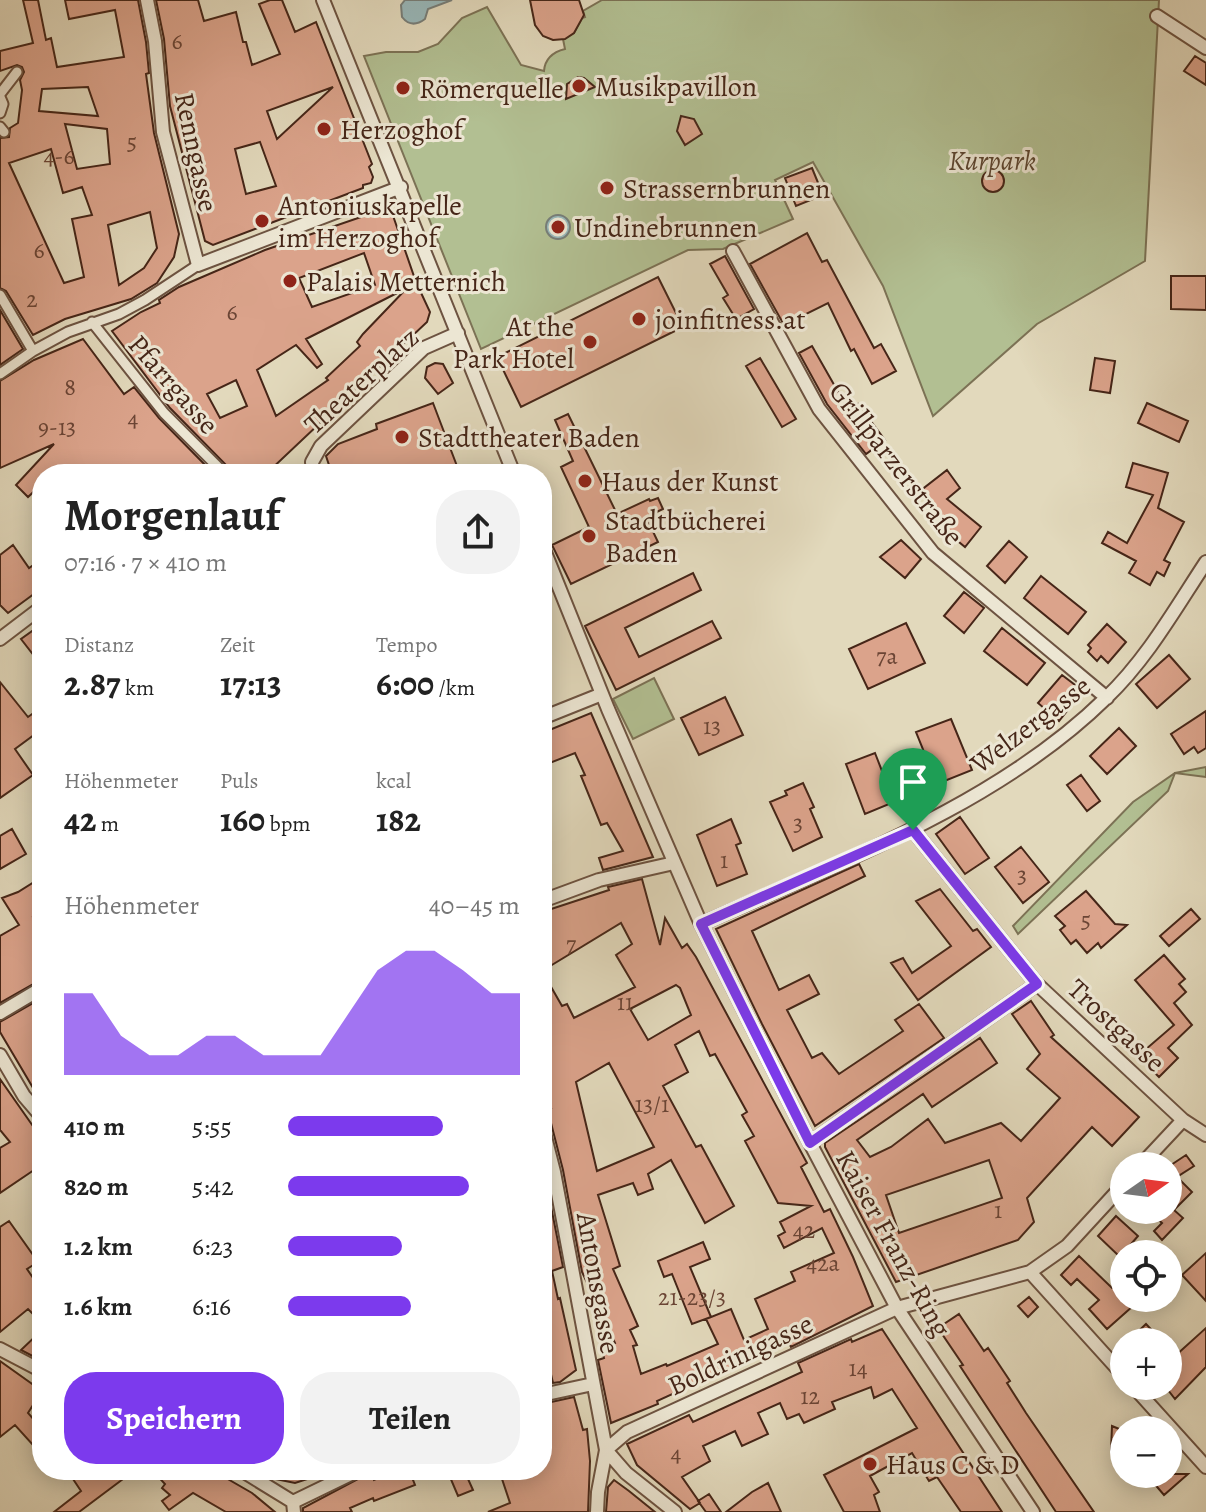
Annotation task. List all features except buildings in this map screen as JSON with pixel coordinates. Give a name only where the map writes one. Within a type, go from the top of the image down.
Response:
[{"type":"street","name":"Renngasse","points":[[147,0],[155,41],[163,132],[198,265]]},
{"type":"street","points":[[323,0],[401,187],[506,464]]},
{"type":"street","points":[[1157,16],[1206,48]]},
{"type":"street","points":[[0,113],[3,104],[0,96],[17,72]]},
{"type":"street","points":[[0,374],[33,351],[92,322],[132,307],[198,265],[401,187]]},
{"type":"street","name":"Grillparzerstraße","points":[[733,251],[819,409],[933,553],[1107,698]]},
{"type":"street","points":[[0,295],[33,351]]},
{"type":"street","name":"Pfarrgasse","points":[[92,322],[164,413],[215,464]]},
{"type":"street","name":"Theaterplatz","points":[[312,464],[321,446],[424,348],[458,333]]},
{"type":"street","name":"Welzergasse","points":[[701,924],[913,830],[957,807],[1062,738],[1107,698],[1143,658],[1206,562]]},
{"type":"street","name":"Kaiser Franz-Ring","points":[[552,570],[701,924],[810,1143],[897,1308],[1033,1512]]},
{"type":"street","points":[[0,639],[32,615]]},
{"type":"street","points":[[552,714],[602,694]]},
{"type":"street","name":"Trostgasse","points":[[913,830],[1037,984],[1183,1120],[1206,1135]]},
{"type":"street","points":[[552,897],[599,880],[674,863]]},
{"type":"street","points":[[810,1143],[1037,984]]},
{"type":"street","points":[[0,1013],[32,994]]},
{"type":"street","points":[[0,1055],[32,1105]]},
{"type":"street","points":[[1153,1152],[1183,1120]]},
{"type":"street","name":"Antonsgasse","points":[[552,1164],[606,1450]]},
{"type":"street","name":"Boldrinigasse","points":[[606,1450],[627,1432],[897,1308],[1030,1272],[1067,1246],[1110,1199]]},
{"type":"street","points":[[1030,1272],[1110,1361]]},
{"type":"street","points":[[0,1349],[32,1366]]},
{"type":"street","points":[[552,1393],[593,1384]]},
{"type":"street","points":[[1146,1400],[1206,1467]]},
{"type":"street","points":[[597,1512],[606,1450]]},
{"type":"street","points":[[606,1450],[626,1473],[675,1512]]},
{"type":"street","points":[[255,1480],[294,1507],[341,1480]]},
{"type":"green space","name":"Kurpark","points":[[602,0],[1159,0],[1145,261],[1037,324],[933,416],[883,286],[813,162],[775,180],[793,219],[723,249],[688,250],[481,349],[364,56],[418,52],[438,44],[462,18],[487,7],[521,65],[544,71],[550,56],[565,49],[563,39],[574,33],[585,17],[583,11]]},
{"type":"green space","points":[[654,678],[674,719],[633,739],[613,699]]},
{"type":"green space","points":[[1206,767],[1206,777],[1175,773]]},
{"type":"green space","points":[[1175,773],[1168,791],[1018,934],[1013,926],[1133,802]]},
{"type":"water","points":[[405,0],[452,0],[428,9],[425,19],[413,24],[402,17],[401,5]]},
{"type":"water","name":"Undinebrunnen","points":[[558,215],[567,218],[570,227],[567,236],[558,239],[549,236],[546,227],[549,218]]},
{"type":"place","name":"Musikpavillon","points":[[579,86]]},
{"type":"place","name":"Römerquelle","points":[[403,88]]},
{"type":"place","name":"Herzoghof","points":[[324,129]]},
{"type":"place","name":"Strassernbrunnen","points":[[607,188]]},
{"type":"place","name":"Antoniuskapelle im Herzoghof","points":[[262,221]]},
{"type":"place","name":"Undinebrunnen","points":[[558,227]]},
{"type":"place","name":"Palais Metternich","points":[[290,281]]},
{"type":"place","name":"joinfitness.at","points":[[639,319]]},
{"type":"place","name":"At the Park Hotel","points":[[590,342]]},
{"type":"place","name":"Stadttheater Baden","points":[[402,437]]},
{"type":"place","name":"Haus der Kunst","points":[[585,481]]},
{"type":"place","name":"Stadtbücherei Baden","points":[[589,536]]},
{"type":"place","name":"Haus C & D","points":[[870,1464]]},
{"type":"route","points":[[913,830],[1037,984],[810,1143],[701,924],[913,830]]}]
